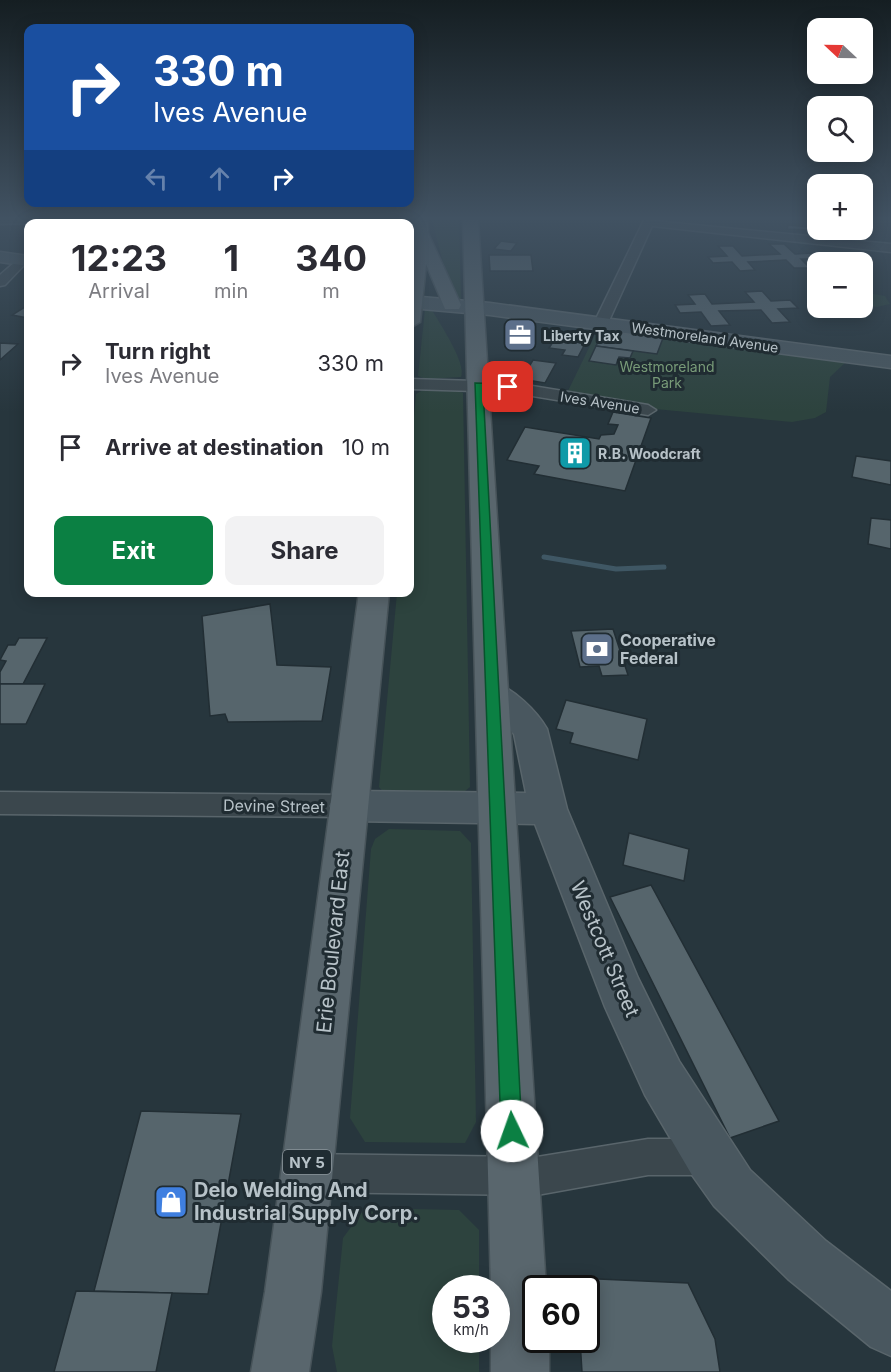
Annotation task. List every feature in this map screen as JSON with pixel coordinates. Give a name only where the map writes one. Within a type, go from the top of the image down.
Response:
[{"type":"main road","points":[[437,284],[447,317],[477,374]]},
{"type":"main road","points":[[474,284],[514,1177],[520,1372]]},
{"type":"main road","name":"Erie Boulevard East","points":[[280,1372],[293,1292],[373,597]]},
{"type":"main road","name":"Erie Boulevard East","points":[[293,1292],[296,1372]]},
{"type":"street","points":[[601,323],[619,284]]},
{"type":"street","name":"Westmoreland Avenue","points":[[414,303],[447,317],[475,307],[891,362]]},
{"type":"street","name":"Ives Avenue","points":[[414,383],[477,374],[648,410]]},
{"type":"street","name":"Westcott Street","points":[[493,694],[530,729],[548,810],[621,992],[662,1078],[710,1157],[732,1188],[807,1260],[891,1327]]},
{"type":"street","name":"Devine Street","points":[[0,803],[548,810]]},
{"type":"street","points":[[306,1173],[514,1177],[553,1174],[648,1157],[710,1157]]},
{"type":"green space","points":[[449,284],[461,284],[461,299],[452,297]]},
{"type":"green space","points":[[873,294],[885,296],[890,304],[873,306]]},
{"type":"green space","points":[[425,309],[432,310],[452,344],[460,363],[461,377],[426,379],[418,376]]},
{"type":"green space","name":"Westmoreland Park","points":[[598,329],[847,361],[830,377],[826,412],[815,418],[792,422],[655,409],[567,393]]},
{"type":"green space","points":[[454,389],[463,393],[470,787],[459,796],[385,794],[379,787],[397,597],[414,597],[416,394],[423,390]]},
{"type":"green space","points":[[389,829],[460,831],[471,843],[476,1122],[465,1143],[365,1142],[350,1118],[371,849],[375,839]]},
{"type":"green space","points":[[365,1208],[459,1210],[479,1230],[479,1275],[432,1275],[432,1353],[479,1353],[479,1372],[337,1372],[332,1346],[343,1238]]},
{"type":"building","points":[[762,291],[771,301],[790,300],[798,308],[778,309],[790,322],[772,323],[761,310],[719,311],[730,325],[711,326],[701,312],[680,313],[675,305],[695,304],[688,295],[705,294],[712,304],[754,302],[745,292]]},
{"type":"building","points":[[24,308],[24,317],[12,315]]},
{"type":"building","name":"Liberty Tax","points":[[514,328],[531,330],[527,336],[527,342],[513,342],[514,334],[510,333]]},
{"type":"building","points":[[604,330],[663,338],[657,354],[596,346]]},
{"type":"building","points":[[573,336],[588,338],[578,357],[562,355],[565,350],[549,348],[555,339],[570,341]]},
{"type":"building","points":[[0,343],[18,344],[0,360]]},
{"type":"building","points":[[596,346],[633,351],[630,358],[619,357],[616,365],[589,361]]},
{"type":"building","points":[[533,360],[556,363],[545,383],[515,378],[517,374],[524,375]]},
{"type":"building","name":"R.B. Woodcraft","points":[[613,412],[651,418],[625,491],[534,474],[539,466],[507,460],[525,427],[599,439],[601,435],[614,434],[618,425],[608,424]]},
{"type":"building","points":[[856,456],[891,461],[891,485],[852,477]]},
{"type":"building","points":[[871,518],[891,520],[891,549],[868,544]]},
{"type":"building","points":[[270,604],[277,665],[331,667],[322,721],[228,722],[225,714],[210,716],[202,616]]},
{"type":"building","name":"Cooperative Federal","points":[[613,629],[628,675],[602,676],[599,666],[580,667],[571,631]]},
{"type":"building","points":[[19,638],[47,638],[23,684],[0,684],[0,672],[6,661],[0,660],[8,645],[15,645]]},
{"type":"building","points":[[0,684],[45,684],[26,724],[0,724]]},
{"type":"building","points":[[566,700],[647,719],[638,760],[570,743],[573,733],[556,729]]},
{"type":"building","points":[[629,833],[689,849],[684,881],[623,865]]},
{"type":"building","points":[[651,885],[779,1121],[730,1138],[610,897]]},
{"type":"building","name":"Delo Welding And Industrial Supply Corp.","points":[[141,1111],[241,1114],[208,1294],[94,1291]]},
{"type":"building","points":[[600,1279],[688,1283],[715,1339],[720,1372],[582,1372],[581,1353],[600,1353]]},
{"type":"building","points":[[76,1291],[172,1293],[156,1372],[54,1372]]},
{"type":"waterway","points":[[544,557],[616,569],[664,567]]},
{"type":"place","name":"Liberty Tax","points":[[520,335]]},
{"type":"place","name":"R.B. Woodcraft","points":[[575,453]]},
{"type":"place","name":"Cooperative Federal","points":[[597,649]]},
{"type":"place","name":"Delo Welding And Industrial Supply Corp.","points":[[171,1202]]},
{"type":"route","points":[[508,387],[478,385],[512,1131]]}]
